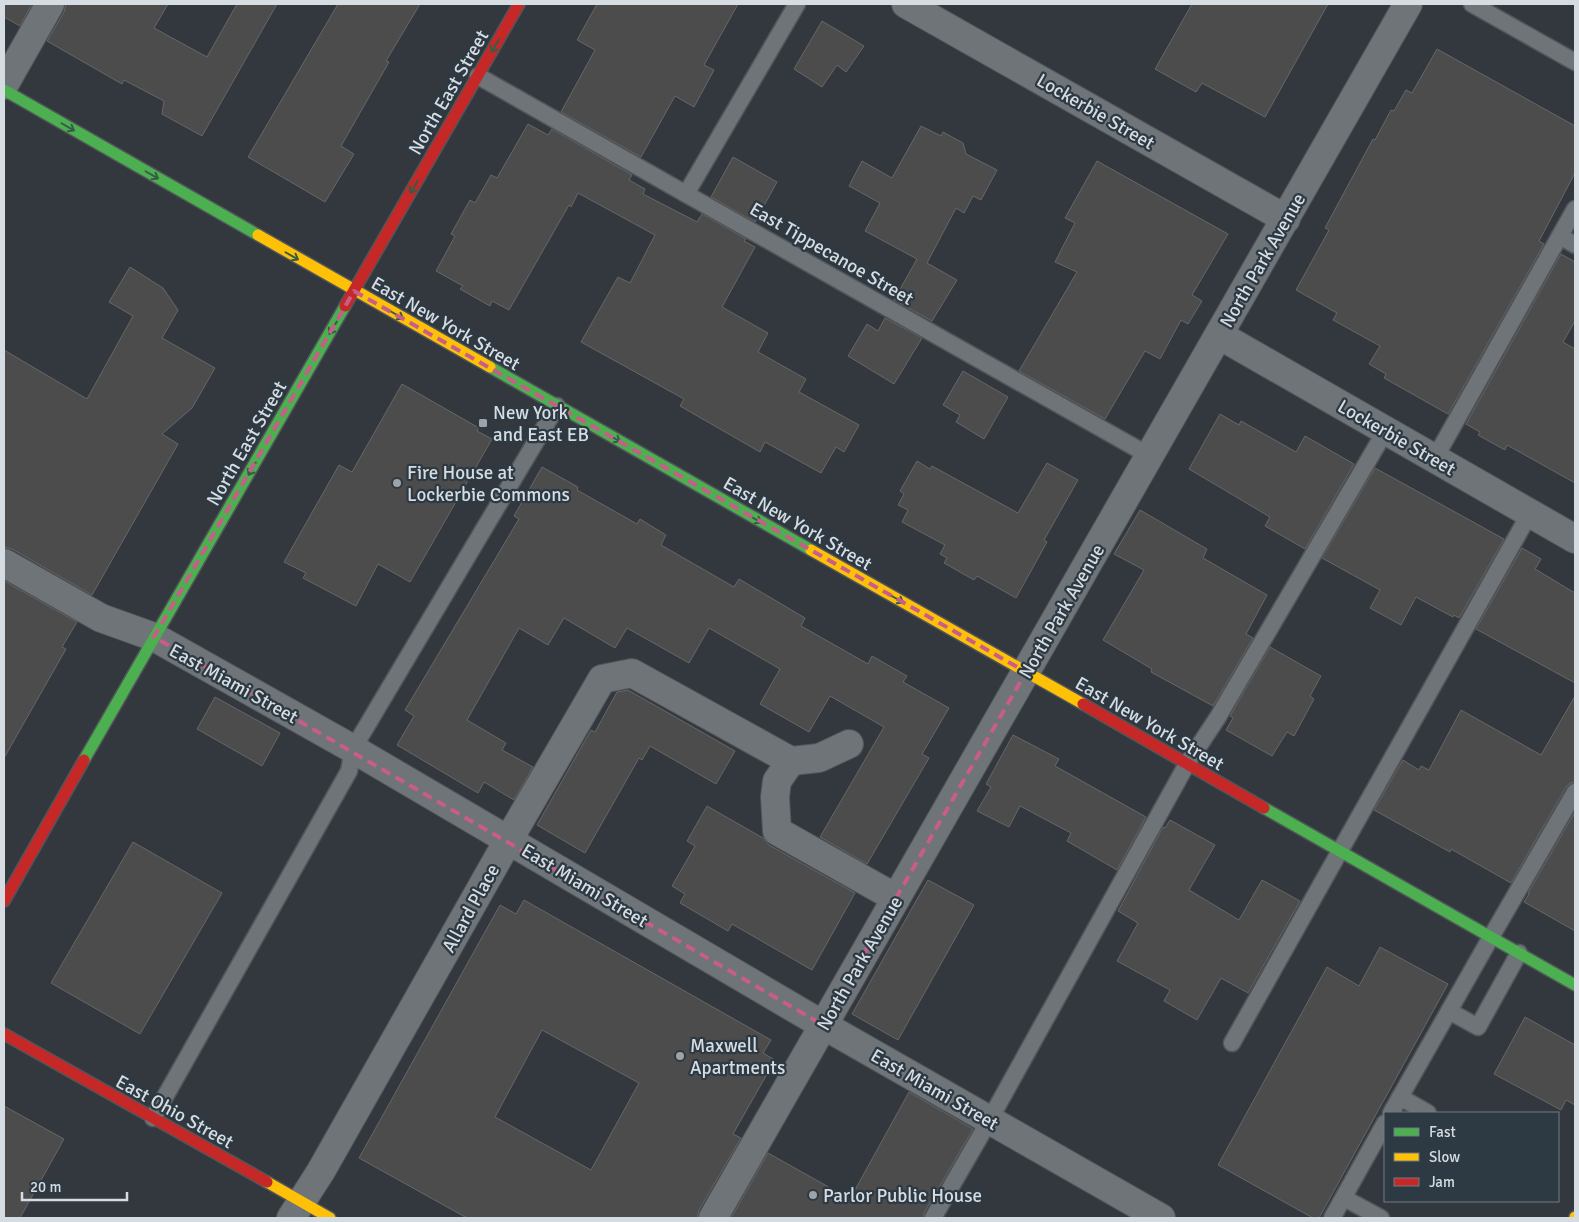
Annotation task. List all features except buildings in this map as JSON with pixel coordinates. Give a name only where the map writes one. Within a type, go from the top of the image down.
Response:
[{"type":"main road","name":"North East Street","points":[[4,901],[519,4]]},
{"type":"main road","name":"East New York Street","points":[[4,90],[1575,985]]},
{"type":"main road","name":"East Ohio Street","points":[[4,1034],[153,1118],[296,1210],[330,1218]]},
{"type":"street","points":[[4,85],[50,4]]},
{"type":"street","name":"Lockerbie Street","points":[[906,4],[1286,219]]},
{"type":"street","name":"North Park Avenue","points":[[713,1218],[1408,4]]},
{"type":"street","name":"Lockerbie Street","points":[[1219,335],[1575,539]]},
{"type":"street","name":"East Miami Street","points":[[4,563],[101,618],[154,637],[353,749],[989,1121],[1161,1218]]},
{"type":"street","name":"Allard Place","points":[[296,1210],[321,1171],[602,679],[632,673],[792,761]]},
{"type":"street","points":[[849,744],[819,758],[792,761],[777,781],[774,797],[777,831],[896,898]]},
{"type":"lane","points":[[686,194],[797,4]]},
{"type":"lane","points":[[1472,4],[1575,62]]},
{"type":"lane","name":"East Tippecanoe Street","points":[[478,76],[1150,456]]},
{"type":"lane","points":[[1436,458],[1575,209]]},
{"type":"lane","points":[[1560,236],[1575,245]]},
{"type":"lane","points":[[153,1118],[348,772],[353,749],[557,406]]},
{"type":"lane","points":[[933,1218],[989,1121],[1187,764],[1218,717],[1386,430]]},
{"type":"lane","points":[[1232,1043],[1530,512]]},
{"type":"lane","points":[[1392,1112],[1575,792]]},
{"type":"lane","points":[[1449,1011],[1478,1027],[1519,953]]},
{"type":"lane","points":[[1400,1097],[1426,1112]]},
{"type":"lane","points":[[1332,1218],[1384,1125]]},
{"type":"lane","points":[[1344,1198],[1380,1218]]},
{"type":"highlighted area","points":[[354,291],[1026,672],[823,1025],[154,637]]},
{"type":"traffic: fast","points":[[4,90],[258,235]]},
{"type":"traffic: fast","points":[[84,760],[345,306]]},
{"type":"traffic: fast","points":[[490,367],[811,550]]},
{"type":"traffic: fast","points":[[1264,808],[1575,985]]},
{"type":"traffic: slow","points":[[258,235],[490,367]]},
{"type":"traffic: slow","points":[[811,550],[1083,704]]},
{"type":"traffic: slow","points":[[267,1182],[330,1218]]},
{"type":"traffic: jam","points":[[345,306],[519,4]]},
{"type":"traffic: jam","points":[[1083,704],[1264,808]]},
{"type":"traffic: jam","points":[[4,901],[84,760]]},
{"type":"traffic: jam","points":[[4,1034],[267,1182]]},
{"type":"place","name":"New York and East EB","points":[[483,423]]},
{"type":"place","name":"Fire House at Lockerbie Commons","points":[[397,483]]},
{"type":"place","name":"Maxwell Apartments","points":[[680,1056]]},
{"type":"place","name":"Parlor Public House","points":[[813,1195]]}]
